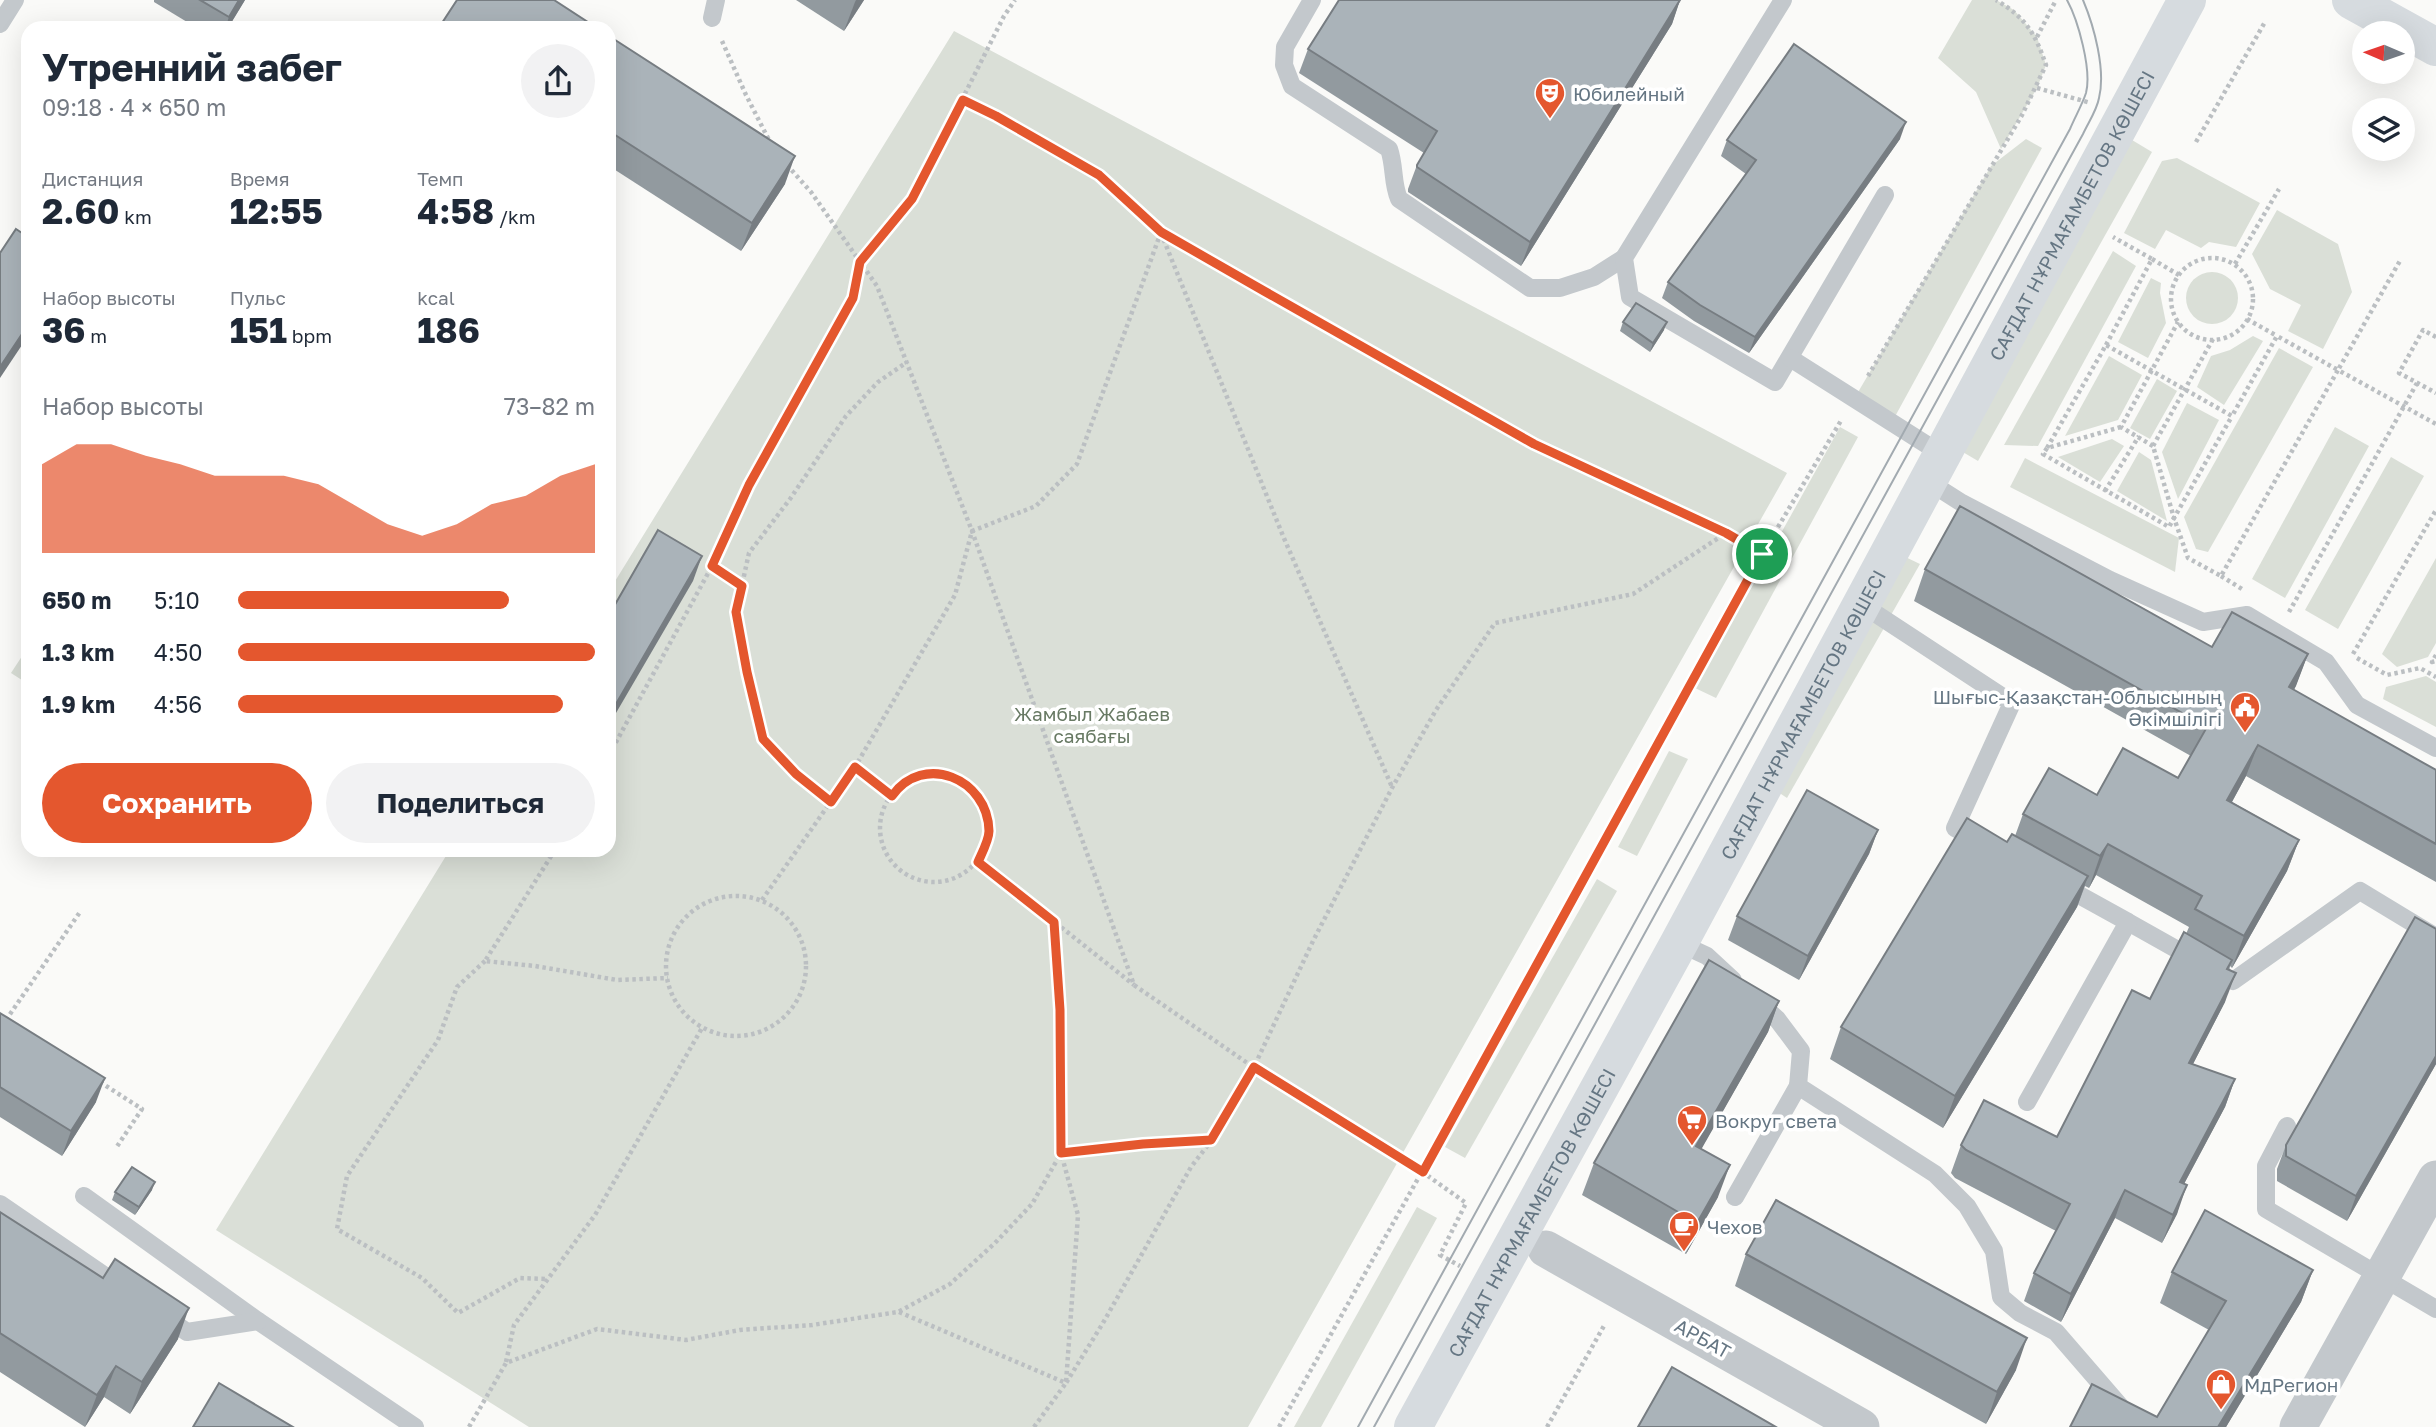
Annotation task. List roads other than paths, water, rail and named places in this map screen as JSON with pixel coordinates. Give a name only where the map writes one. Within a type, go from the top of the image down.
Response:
[{"type":"main road","name":"САҒДАТ НҰРМАҒАМБЕТОВ КӨШЕСІ","points":[[1413,1427],[1679,943],[2187,0]]},
{"type":"main road","points":[[2351,0],[2436,47]]},
{"type":"street","points":[[2298,1427],[2436,1179]]},
{"type":"street","name":"АРБАТ","points":[[1546,1249],[1861,1427]]},
{"type":"lane","points":[[0,24],[15,0]]},
{"type":"lane","points":[[712,18],[716,0]]},
{"type":"lane","points":[[1312,0],[1285,47],[1284,65],[1292,86],[1389,149],[1399,199],[1530,288],[1560,288],[1594,277],[1624,258],[1783,0]]},
{"type":"lane","points":[[1624,258],[1630,297],[1774,382],[1885,195]]},
{"type":"lane","points":[[1790,358],[1854,399],[1936,469],[1962,503],[2110,580],[2203,622],[2247,615],[2326,662],[2357,705],[2436,748]]},
{"type":"lane","points":[[1861,604],[2012,703],[1955,828],[2001,853]]},
{"type":"lane","points":[[2047,878],[2232,981],[2360,891],[2436,937]]},
{"type":"lane","points":[[2027,1102],[2128,922]]},
{"type":"lane","points":[[1679,943],[1707,956],[1777,1019],[1801,1051],[1798,1086],[1735,1197]]},
{"type":"lane","points":[[1798,1086],[1935,1174],[1968,1206],[1994,1251],[2001,1297],[2020,1313],[2056,1332],[2120,1406]]},
{"type":"lane","points":[[2287,1126],[2266,1166],[2266,1209],[2436,1309]]},
{"type":"lane","points":[[84,1196],[258,1321],[415,1427]]},
{"type":"lane","points":[[0,1204],[187,1332],[258,1321]]},
{"type":"tram line","points":[[1358,1427],[2070,129],[2086,93],[2087,72],[2079,32],[2067,0]]},
{"type":"tram line","points":[[1374,1427],[2092,116],[2101,87],[2100,62],[2095,35],[2083,0]]},
{"type":"place","name":"Юбилейный","points":[[1550,120]]},
{"type":"place","name":"Шығыс-Қазақстан-Облысының Әкімшілігі","points":[[2245,734]]},
{"type":"place","name":"Вокруг света","points":[[1692,1147]]},
{"type":"place","name":"Чехов","points":[[1684,1253]]},
{"type":"place","name":"МдРегион","points":[[2221,1411]]},
{"type":"park label","name":"Жамбыл Жабаев саябағы","points":[[1092,724]]}]
